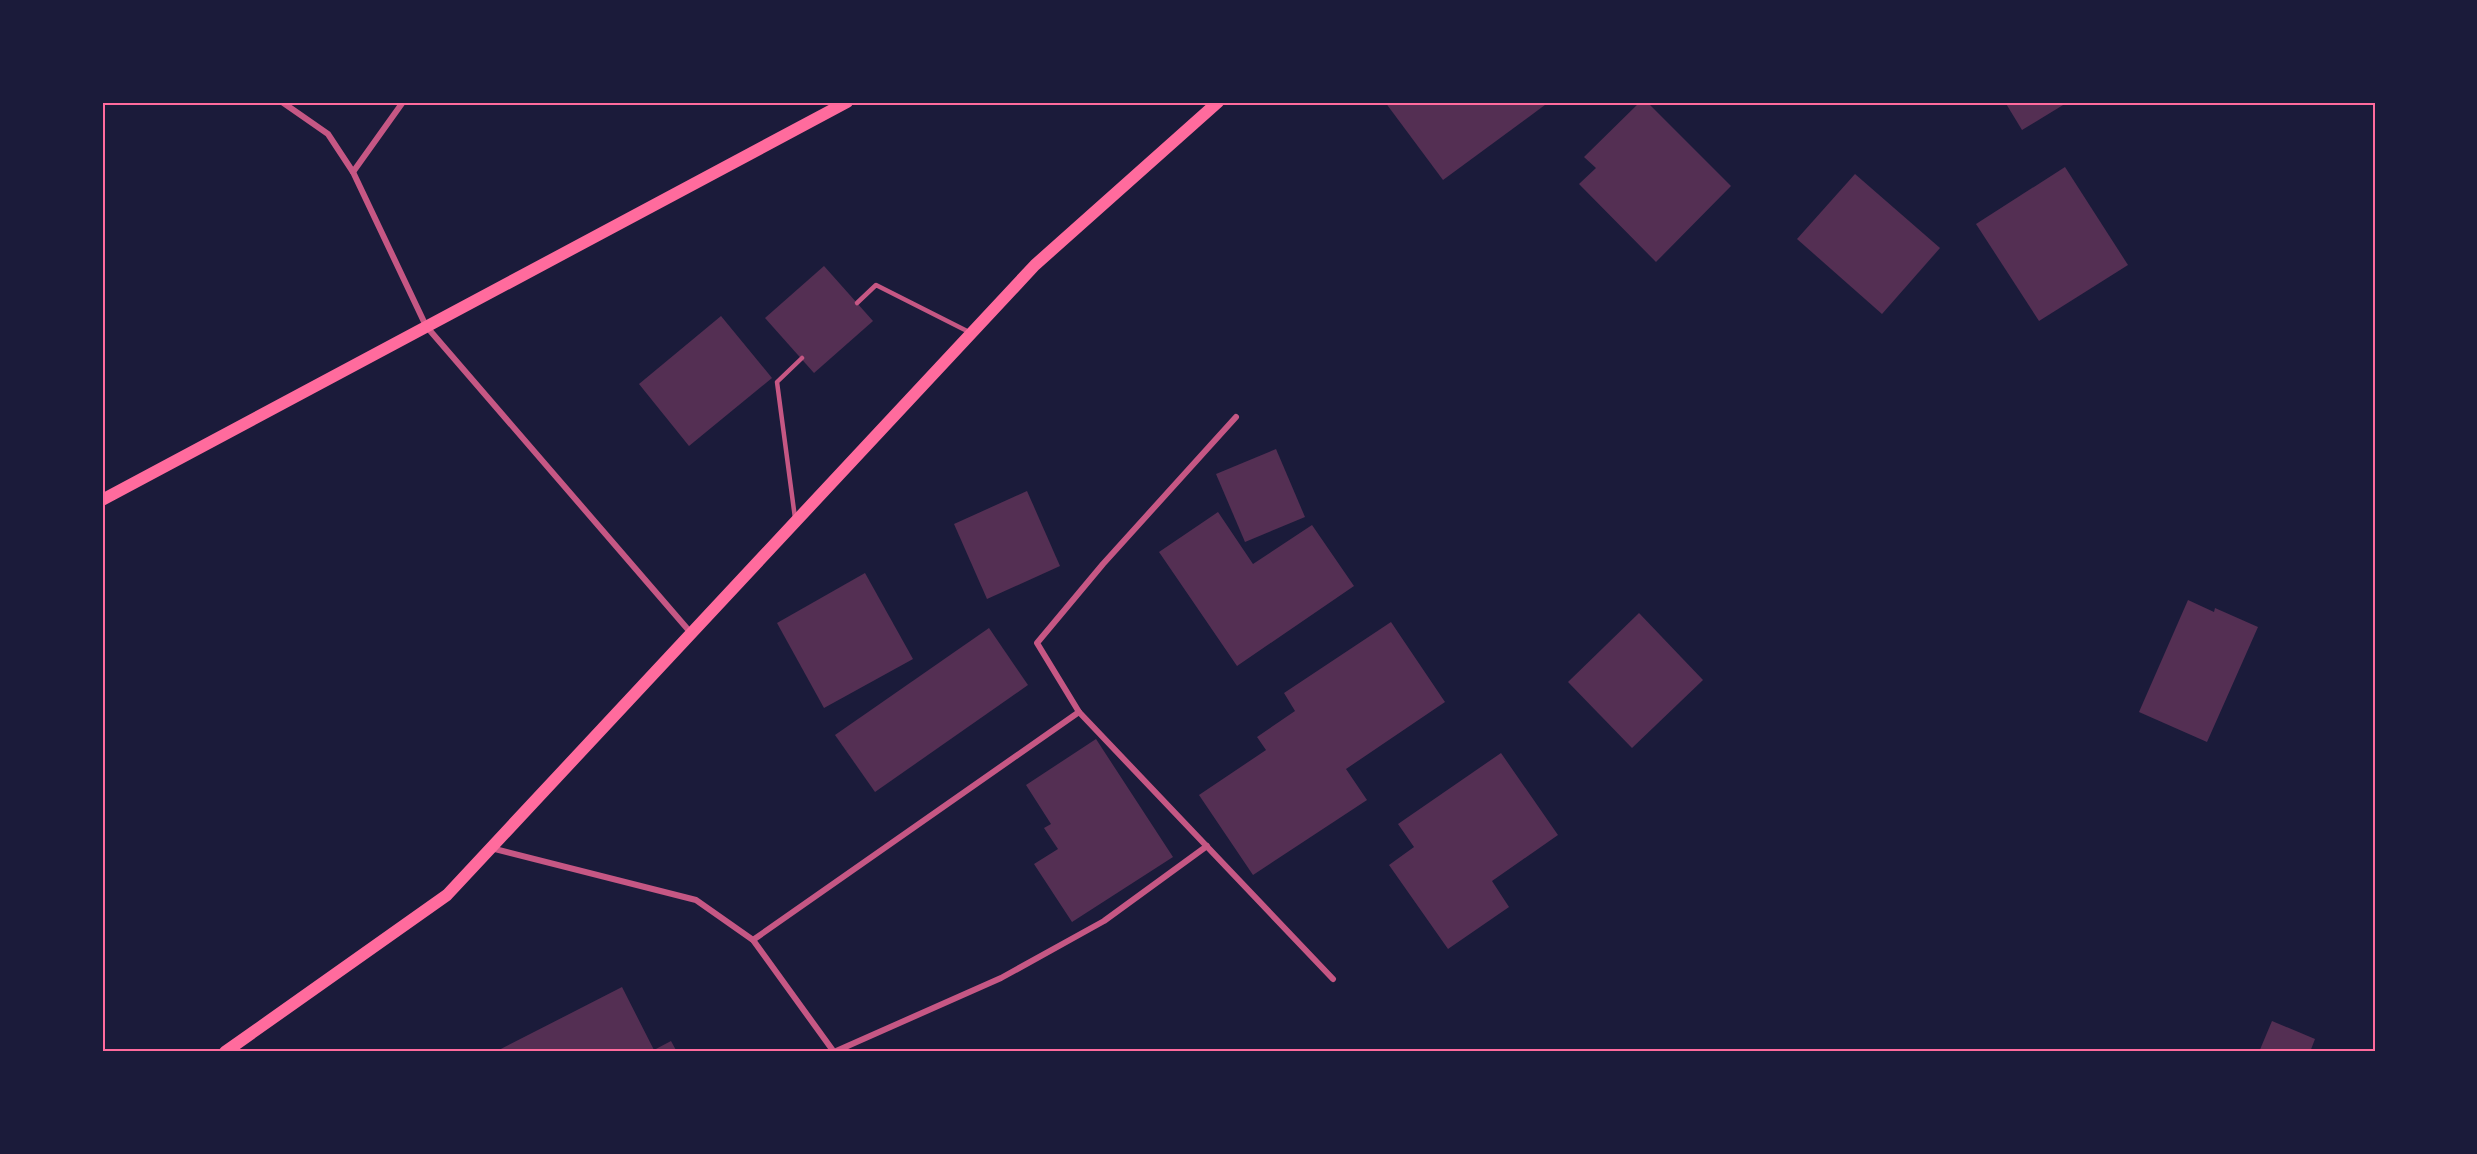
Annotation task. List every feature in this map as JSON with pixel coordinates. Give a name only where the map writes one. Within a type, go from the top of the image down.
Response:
[{"type":"main road","points":[[102,500],[847,102]]},
{"type":"main road","points":[[225,1052],[447,895],[1035,265],[1218,102]]},
{"type":"street","points":[[282,102],[328,134],[353,172],[426,326],[692,633]]},
{"type":"street","points":[[353,172],[402,102]]},
{"type":"street","points":[[1236,417],[1103,564],[1037,643],[1079,712],[1333,979]]},
{"type":"street","points":[[753,940],[1079,712]]},
{"type":"street","points":[[491,848],[696,900],[753,940],[834,1052],[1001,978],[1104,921],[1207,846]]},
{"type":"lane","points":[[857,303],[876,285],[971,333]]},
{"type":"lane","points":[[795,522],[777,382],[801,358]]},
{"type":"building","points":[[1385,102],[1549,102],[1443,180]]},
{"type":"building","points":[[1640,102],[1647,102],[1731,186],[1656,262],[1579,184],[1596,168],[1584,157]]},
{"type":"building","points":[[2005,102],[2068,102],[2022,130]]},
{"type":"building","points":[[2065,167],[2128,265],[2039,321],[1976,224]]},
{"type":"building","points":[[1855,174],[1940,248],[1882,314],[1797,239]]},
{"type":"building","points":[[824,266],[873,321],[814,373],[765,318]]},
{"type":"building","points":[[721,316],[772,378],[689,446],[639,384]]},
{"type":"building","points":[[1276,449],[1305,517],[1245,542],[1216,474]]},
{"type":"building","points":[[1027,491],[1060,566],[987,599],[954,524]]},
{"type":"building","points":[[1218,512],[1253,564],[1312,525],[1354,586],[1237,666],[1159,552]]},
{"type":"building","points":[[865,573],[913,659],[824,708],[777,623]]},
{"type":"building","points":[[2188,600],[2214,612],[2215,608],[2258,627],[2207,742],[2139,712]]},
{"type":"building","points":[[1639,613],[1703,680],[1632,748],[1568,682]]},
{"type":"building","points":[[1391,622],[1445,702],[1346,769],[1367,800],[1253,875],[1199,795],[1266,750],[1257,737],[1295,711],[1284,693]]},
{"type":"building","points":[[989,628],[1028,685],[875,792],[835,735]]},
{"type":"building","points":[[1096,739],[1173,857],[1072,922],[1034,864],[1058,849],[1044,828],[1051,824],[1026,785]]},
{"type":"building","points":[[1501,753],[1558,835],[1492,881],[1509,907],[1448,949],[1389,865],[1414,847],[1398,824]]},
{"type":"building","points":[[622,987],[654,1050],[671,1041],[677,1052],[495,1052]]},
{"type":"building","points":[[2272,1021],[2315,1039],[2310,1052],[2259,1052]]}]
